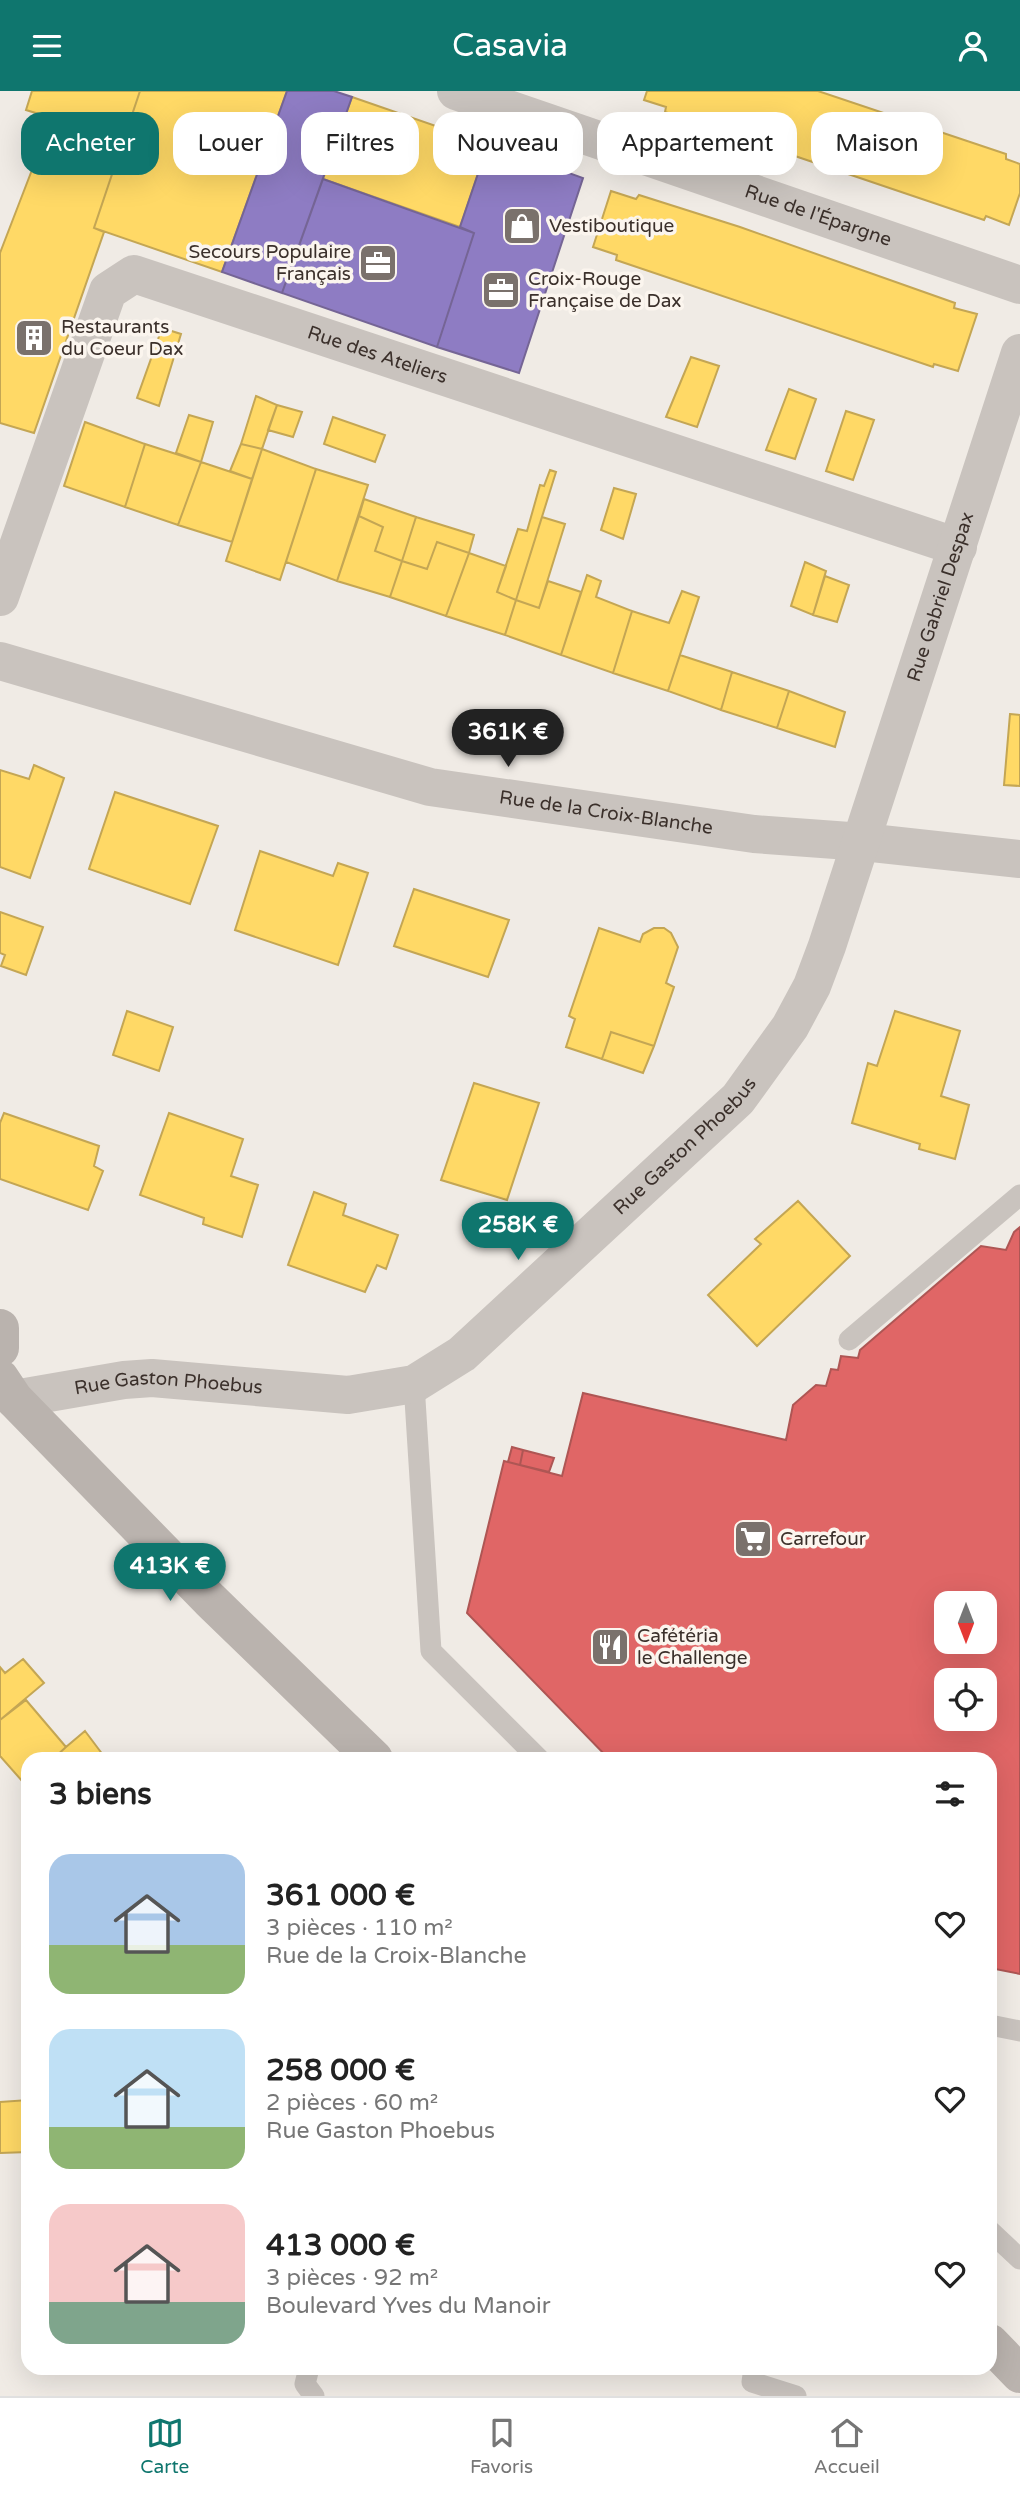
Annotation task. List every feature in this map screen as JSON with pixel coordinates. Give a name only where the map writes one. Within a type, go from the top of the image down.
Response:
[{"type":"main road","points":[[0,1328],[0,1348]]},
{"type":"main road","points":[[5,1394],[210,1601],[367,1752]]},
{"type":"main road","points":[[997,2350],[1020,2374]]},
{"type":"street","name":"Rue de l'Épargne","points":[[456,91],[1020,285]]},
{"type":"street","name":"Rue des Ateliers","points":[[0,597],[108,292],[134,274],[958,547]]},
{"type":"street","name":"Rue Gabriel Despax","points":[[863,842],[1020,353]]},
{"type":"street","name":"Rue de la Croix-Blanche","points":[[0,661],[430,787],[754,834],[863,842],[1020,859]]},
{"type":"street","name":"Rue Gaston Phoebus","points":[[5,1394],[152,1378],[348,1395],[414,1384],[462,1354],[738,1098],[790,1027],[812,986],[863,842]]},
{"type":"lane","points":[[849,1340],[1020,1195]]},
{"type":"lane","points":[[414,1384],[431,1651],[532,1752]]},
{"type":"lane","points":[[997,2026],[1020,2031]]},
{"type":"lane","points":[[997,2238],[1020,2259]]},
{"type":"lane","points":[[307,2375],[305,2384],[314,2396]]},
{"type":"lane","points":[[753,2375],[752,2382],[796,2396]]},
{"type":"building: Logements","name":"Restaurants du Coeur Dax","points":[[32,91],[140,91],[133,112],[26,110]]},
{"type":"building: Logements","points":[[140,91],[287,91],[279,112],[173,112],[173,175],[257,175],[222,272],[94,228],[112,175],[159,175],[159,112],[133,112]]},
{"type":"building: Logements","points":[[647,91],[818,91],[881,112],[811,112],[811,161],[797,157],[797,112],[665,112],[666,107],[644,100]]},
{"type":"building: Logements","points":[[352,97],[395,112],[347,112]]},
{"type":"building: Logements","points":[[419,120],[433,125],[433,175],[478,175],[460,227],[323,179],[324,175],[419,175]]},
{"type":"building: Logements","points":[[943,133],[1006,154],[1006,159],[1020,164],[1020,193],[1009,225],[986,216],[984,220],[851,175],[943,175]]},
{"type":"building: Logements","name":"Restaurants du Coeur Dax","points":[[30,175],[112,175],[94,228],[104,232],[34,433],[0,423],[0,253]]},
{"type":"building: Logements","points":[[611,191],[636,199],[639,195],[740,227],[955,303],[954,308],[977,314],[958,371],[934,364],[933,367],[616,260],[617,255],[593,247]]},
{"type":"building: Logements","points":[[162,328],[181,334],[159,406],[137,398]]},
{"type":"building: Logements","points":[[691,357],[719,366],[697,427],[666,417]]},
{"type":"building: Logements","points":[[789,389],[816,399],[795,459],[766,450]]},
{"type":"building: Logements","points":[[256,396],[277,405],[262,449],[241,444]]},
{"type":"building: Logements","points":[[277,405],[302,412],[293,437],[268,430]]},
{"type":"building: Logements","points":[[846,411],[874,420],[853,480],[826,471]]},
{"type":"building: Logements","points":[[189,415],[213,422],[201,462],[176,453]]},
{"type":"building: Logements","points":[[333,417],[385,435],[375,462],[324,444]]},
{"type":"building: Logements","points":[[85,422],[145,444],[125,507],[64,486]]},
{"type":"building: Logements","points":[[145,444],[201,462],[178,525],[125,507]]},
{"type":"building: Logements","points":[[241,444],[262,449],[252,479],[230,471]]},
{"type":"building: Logements","points":[[262,449],[316,469],[280,580],[226,561]]},
{"type":"building: Logements","points":[[201,462],[252,479],[232,542],[178,525]]},
{"type":"building: Logements","points":[[316,469],[368,485],[337,581],[286,562]]},
{"type":"building: Logements","points":[[550,470],[556,472],[516,600],[497,592],[518,529],[527,531],[540,485],[544,486]]},
{"type":"building: Logements","points":[[614,488],[636,494],[623,539],[601,530]]},
{"type":"building: Logements","points":[[364,499],[416,517],[402,561],[375,551],[383,527],[359,516]]},
{"type":"building: Logements","points":[[359,516],[383,527],[375,551],[402,561],[390,597],[337,581]]},
{"type":"building: Logements","points":[[416,517],[474,535],[469,553],[437,542],[427,569],[402,561]]},
{"type":"building: Logements","points":[[542,517],[565,524],[539,608],[516,600]]},
{"type":"building: Logements","points":[[437,542],[469,553],[446,616],[390,597],[402,561],[427,569]]},
{"type":"building: Logements","points":[[469,553],[506,566],[497,592],[516,600],[505,635],[446,616]]},
{"type":"building: Logements","points":[[805,562],[826,571],[813,615],[791,606]]},
{"type":"building: Logements","points":[[587,575],[601,581],[596,597],[632,611],[613,673],[561,655]]},
{"type":"building: Logements","points":[[825,576],[849,585],[837,622],[813,615]]},
{"type":"building: Logements","points":[[548,581],[581,592],[561,655],[505,635],[516,600],[539,608]]},
{"type":"building: Logements","points":[[682,591],[699,597],[668,691],[613,673],[632,611],[669,623]]},
{"type":"building: Logements","points":[[680,655],[732,672],[721,710],[668,691]]},
{"type":"building: Logements","points":[[732,672],[789,691],[777,728],[721,710]]},
{"type":"building: Logements","points":[[789,691],[845,712],[835,747],[777,728]]},
{"type":"building: Logements","points":[[1010,714],[1020,715],[1020,786],[1004,785]]},
{"type":"building: Logements","points":[[34,765],[64,778],[30,878],[0,867],[0,770],[29,779]]},
{"type":"building: Logements","points":[[115,792],[218,826],[190,904],[89,869]]},
{"type":"building: Logements","points":[[260,851],[333,876],[338,863],[368,873],[338,965],[235,930]]},
{"type":"building: Logements","points":[[414,889],[509,920],[488,977],[394,946]]},
{"type":"building: Logements","points":[[0,912],[43,927],[26,975],[1,966],[5,955],[0,953]]},
{"type":"building: Logements","points":[[599,928],[640,942],[643,934],[654,928],[664,928],[671,933],[678,947],[666,983],[674,987],[654,1046],[611,1032],[602,1059],[566,1047],[575,1019],[569,1016]]},
{"type":"building: Logements","points":[[127,1011],[173,1027],[159,1071],[113,1055]]},
{"type":"building: Logements","points":[[895,1011],[960,1031],[941,1096],[969,1105],[955,1159],[919,1149],[920,1144],[852,1123],[868,1063],[877,1066]]},
{"type":"building: Logements","points":[[611,1032],[654,1046],[643,1073],[602,1059]]},
{"type":"building: Logements","points":[[474,1083],[539,1103],[507,1200],[441,1180]]},
{"type":"building: Logements","points":[[4,1113],[99,1146],[94,1166],[103,1171],[88,1210],[0,1179],[0,1123]]},
{"type":"building: Logements","points":[[169,1113],[243,1139],[231,1176],[258,1185],[242,1237],[203,1224],[204,1218],[140,1195]]},
{"type":"building: Logements","points":[[314,1192],[346,1204],[343,1215],[398,1235],[386,1269],[377,1265],[365,1292],[288,1265]]},
{"type":"building: Logements","points":[[798,1201],[850,1256],[757,1346],[708,1295],[761,1244],[755,1239]]},
{"type":"building: Logements","points":[[23,1659],[44,1683],[0,1720],[0,1667],[5,1673]]},
{"type":"building: Logements","points":[[26,1700],[66,1747],[61,1752],[21,1752],[21,1780],[0,1756],[0,1720]]},
{"type":"building: Logements","points":[[85,1731],[101,1752],[61,1752]]},
{"type":"building: Logements","points":[[21,2100],[21,2152],[0,2153],[0,2102]]},
{"type":"building: Commerces","name":"Carrefour","points":[[1020,1227],[1020,1974],[997,1969],[997,1752],[602,1752],[467,1613],[504,1461],[562,1476],[583,1393],[786,1440],[793,1405],[816,1385],[826,1386],[831,1369],[838,1370],[841,1356],[858,1358],[860,1350],[981,1246],[1006,1250],[1014,1232]]},
{"type":"building: Commerces","points":[[512,1447],[523,1450],[520,1465],[508,1462]]},
{"type":"building: Commerces","points":[[523,1450],[554,1458],[549,1472],[520,1465]]},
{"type":"building: Bureaux","points":[[287,91],[334,91],[352,97],[347,112],[301,112],[301,175],[324,175],[282,293],[222,272],[257,175],[287,175],[287,112],[279,112]]},
{"type":"building: Bureaux","name":"Croix-Rouge Française de Dax","points":[[478,175],[575,175],[583,178],[519,373],[437,347],[474,233],[460,227]]},
{"type":"building: Bureaux","name":"Secours Populaire Français","points":[[323,179],[474,233],[437,347],[282,293]]},
{"type":"place","name":"Vestiboutique","points":[[522,226]]},
{"type":"place","name":"Secours Populaire Français","points":[[378,263]]},
{"type":"place","name":"Croix-Rouge Française de Dax","points":[[501,290]]},
{"type":"place","name":"Restaurants du Coeur Dax","points":[[34,338]]},
{"type":"place","name":"Carrefour","points":[[753,1539]]},
{"type":"place","name":"Cafétéria le Challenge","points":[[610,1647]]}]
